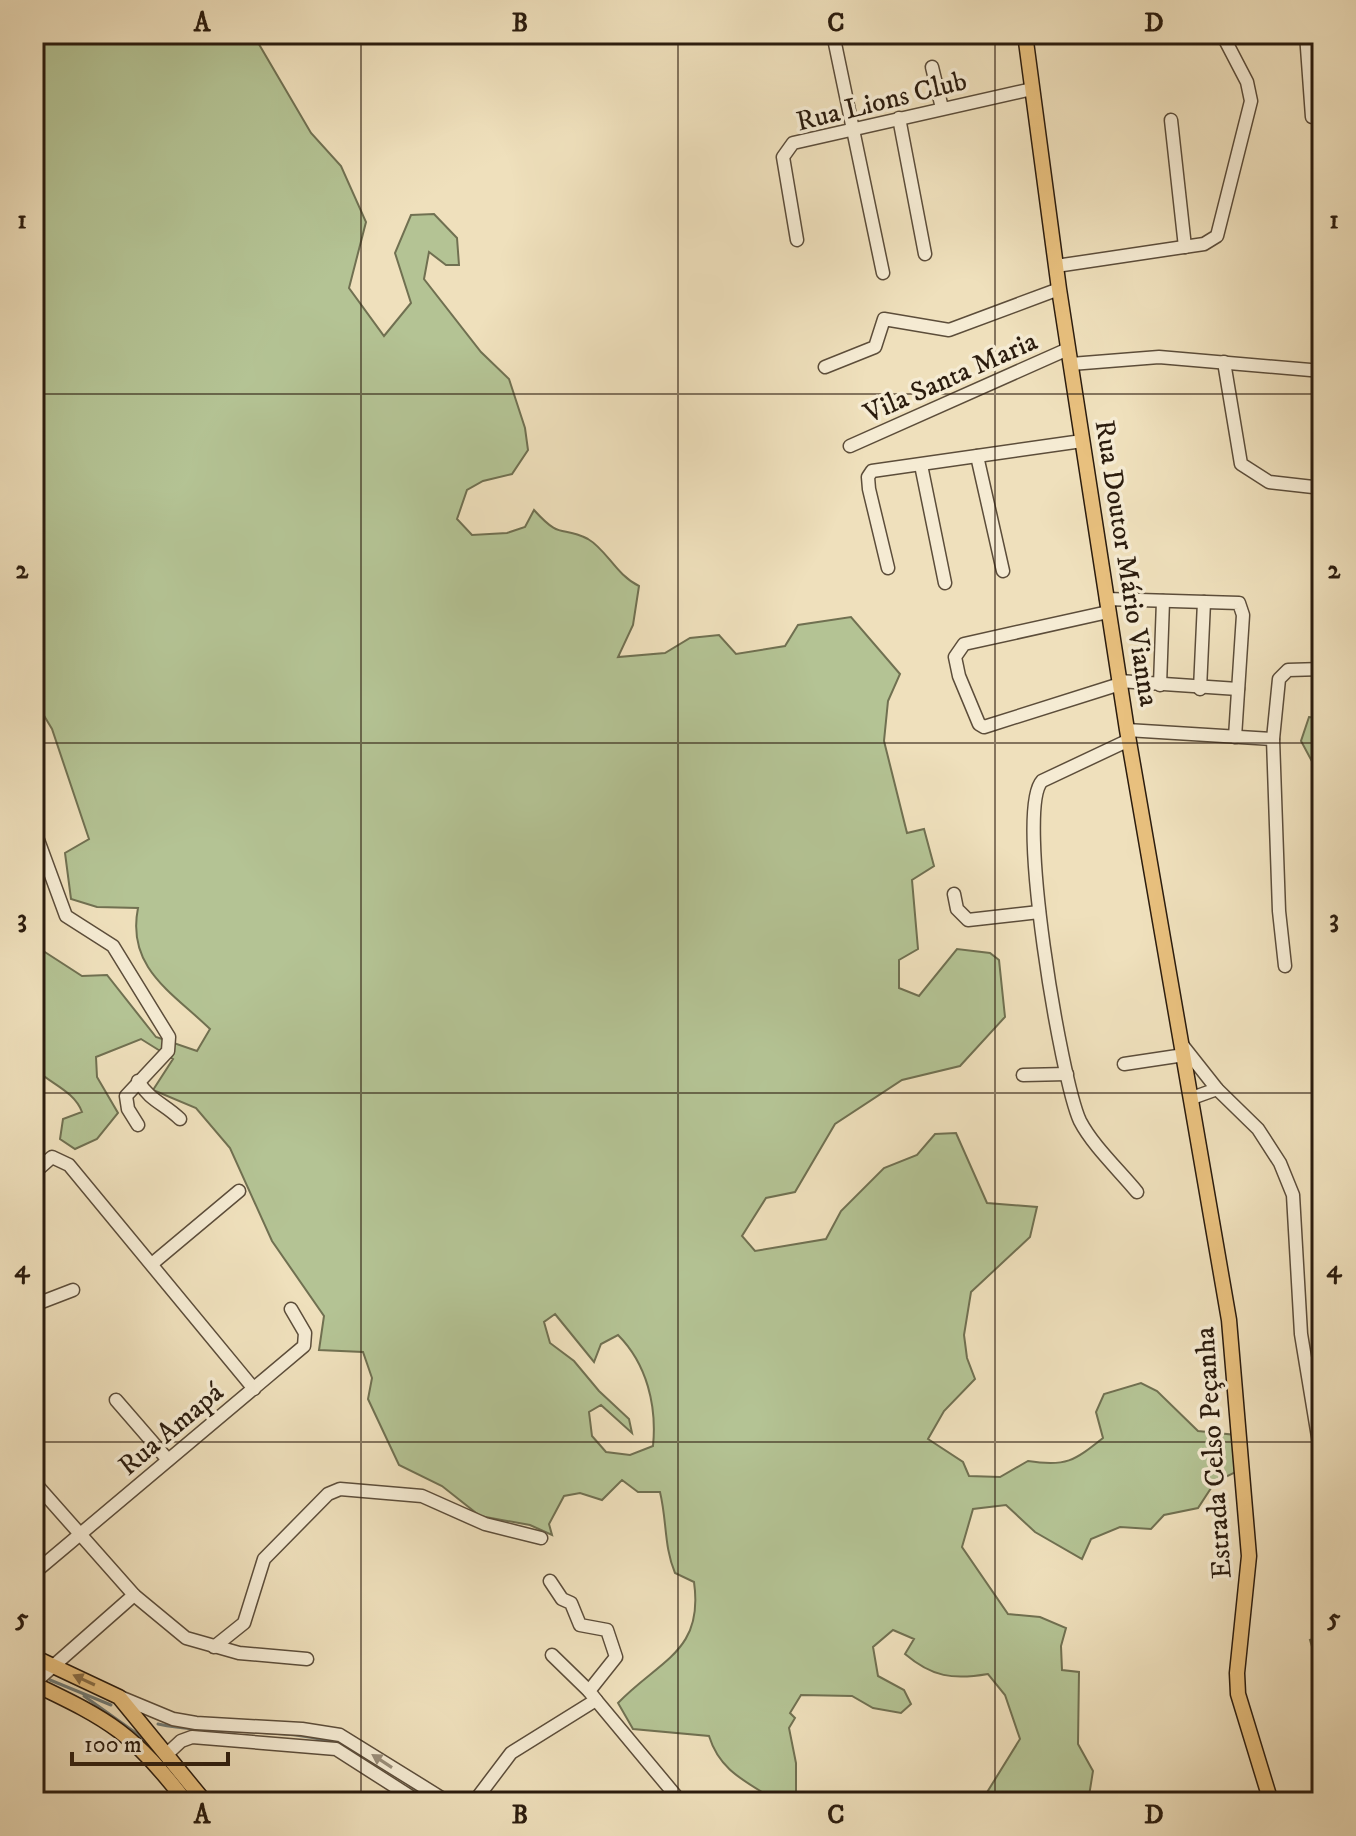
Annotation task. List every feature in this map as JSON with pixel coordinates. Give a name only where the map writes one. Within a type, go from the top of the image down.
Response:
[{"type":"main road","name":"Rua Doutor Mário Vianna","points":[[1025,34],[1059,289],[1107,605],[1192,1098]]},
{"type":"main road","name":"Estrada Celso Peçanha","points":[[1192,1098],[1229,1320],[1245,1486],[1249,1556],[1237,1673],[1238,1694],[1271,1802]]},
{"type":"main road","points":[[34,1657],[119,1697],[205,1802]]},
{"type":"main road","points":[[34,1683],[121,1729],[140,1745],[186,1802]]},
{"type":"street","points":[[833,34],[883,273]]},
{"type":"street","points":[[1056,266],[1204,244],[1214,240],[1221,231],[1230,181],[1250,110],[1247,82],[1222,34]]},
{"type":"street","points":[[1306,34],[1312,117]]},
{"type":"street","points":[[932,67],[942,108]]},
{"type":"street","name":"Rua Lions Club","points":[[797,240],[785,152],[800,141],[1032,89]]},
{"type":"street","points":[[899,118],[925,254]]},
{"type":"street","points":[[1171,120],[1185,247]]},
{"type":"street","points":[[825,367],[875,347],[884,319],[949,330],[1059,289]]},
{"type":"street","name":"Vila Santa Maria","points":[[850,446],[1070,356],[1148,357],[1322,371]]},
{"type":"street","points":[[1224,362],[1241,464],[1269,482],[1322,488]]},
{"type":"street","points":[[888,568],[868,481],[870,473],[1082,441]]},
{"type":"street","points":[[977,456],[1003,571]]},
{"type":"street","points":[[921,465],[945,583]]},
{"type":"street","points":[[1160,685],[1163,601]]},
{"type":"street","points":[[1235,737],[1243,610],[1239,603],[1163,601],[1107,605],[964,644],[955,657],[959,676],[979,724],[984,727],[1120,683],[1238,689]]},
{"type":"street","points":[[1200,689],[1204,602]]},
{"type":"street","points":[[1285,966],[1279,911],[1279,841],[1273,739],[1279,679],[1293,669],[1322,669]]},
{"type":"street","points":[[1137,1192],[1084,1127],[1067,1074],[1039,912],[1033,810],[1038,786],[1128,735],[1273,739]]},
{"type":"street","points":[[34,829],[66,916],[113,946],[169,1037],[168,1051],[138,1081],[125,1101],[138,1125]]},
{"type":"street","points":[[954,894],[957,909],[968,920],[1039,912]]},
{"type":"street","points":[[1124,1064],[1184,1050],[1217,1089],[1258,1129],[1280,1163],[1293,1195],[1301,1334],[1322,1461]]},
{"type":"street","points":[[1023,1075],[1067,1074]]},
{"type":"street","points":[[138,1081],[154,1103],[172,1110],[180,1119]]},
{"type":"street","points":[[1192,1098],[1217,1089]]},
{"type":"street","points":[[34,1173],[52,1157],[69,1165],[254,1389]]},
{"type":"street","points":[[153,1263],[239,1191]]},
{"type":"street","points":[[34,1305],[73,1290]]},
{"type":"street","name":"Rua Amapá","points":[[34,1573],[306,1342],[305,1333],[291,1309]]},
{"type":"street","points":[[116,1400],[168,1460]]},
{"type":"street","points":[[34,1482],[77,1535],[134,1595],[186,1638],[239,1653],[307,1659]]},
{"type":"street","points":[[214,1647],[244,1623],[264,1559],[321,1500],[340,1489],[422,1496],[485,1524],[541,1538]]},
{"type":"street","points":[[474,1802],[511,1753],[593,1695],[613,1663],[615,1648],[607,1630],[580,1625],[571,1603],[562,1599],[550,1581]]},
{"type":"street","points":[[34,1683],[134,1595]]},
{"type":"street","points":[[552,1655],[593,1695],[681,1802]]},
{"type":"street","points":[[119,1697],[173,1719],[196,1723],[302,1729],[340,1735],[448,1802]]},
{"type":"street","points":[[167,1754],[181,1741],[192,1737],[321,1745],[352,1757],[411,1800]]},
{"type":"green space","points":[[34,34],[253,34],[311,133],[341,166],[366,222],[349,288],[384,336],[411,303],[395,253],[411,215],[434,214],[457,238],[459,265],[446,265],[429,252],[424,279],[481,352],[509,379],[525,428],[528,450],[512,474],[483,481],[467,490],[457,519],[472,535],[507,533],[525,527],[534,510],[550,526],[579,535],[595,544],[624,576],[639,586],[633,625],[618,657],[665,653],[690,638],[719,635],[736,654],[785,646],[798,625],[851,617],[900,674],[888,701],[884,741],[907,833],[924,829],[934,866],[912,880],[918,949],[899,960],[899,988],[919,996],[957,949],[990,953],[999,960],[1005,1017],[960,1066],[902,1080],[835,1124],[795,1192],[766,1198],[742,1236],[755,1251],[826,1239],[841,1211],[884,1168],[917,1155],[935,1134],[956,1133],[987,1203],[1037,1207],[1030,1237],[971,1292],[964,1335],[967,1358],[975,1379],[944,1411],[928,1439],[963,1462],[969,1476],[1000,1477],[1028,1461],[1052,1463],[1069,1460],[1103,1438],[1096,1412],[1104,1394],[1141,1383],[1157,1391],[1198,1431],[1236,1435],[1240,1470],[1215,1482],[1198,1508],[1164,1515],[1151,1529],[1120,1527],[1091,1539],[1082,1559],[1035,1532],[1006,1505],[973,1509],[962,1547],[1008,1614],[1040,1617],[1066,1628],[1061,1646],[1062,1670],[1079,1672],[1078,1744],[1093,1771],[1088,1802],[981,1802],[1020,1739],[1005,1695],[988,1674],[953,1676],[924,1668],[905,1654],[914,1639],[893,1630],[873,1647],[878,1676],[904,1690],[911,1704],[901,1713],[873,1708],[852,1696],[801,1695],[790,1713],[795,1718],[789,1728],[796,1763],[796,1802],[759,1802],[762,1792],[730,1769],[718,1755],[709,1736],[633,1729],[618,1703],[675,1653],[692,1624],[695,1606],[694,1582],[675,1573],[671,1563],[660,1492],[638,1492],[622,1480],[602,1500],[580,1493],[564,1496],[549,1524],[552,1535],[530,1525],[480,1516],[442,1486],[399,1465],[368,1399],[372,1378],[363,1352],[319,1350],[324,1316],[272,1241],[230,1148],[196,1108],[153,1090],[173,1059],[141,1039],[96,1057],[97,1077],[118,1113],[97,1139],[75,1149],[60,1139],[63,1119],[82,1112],[68,1093],[35,1069],[42,997],[34,988],[34,945],[82,976],[107,975],[156,1037],[197,1051],[210,1029],[168,991],[146,963],[136,929],[138,908],[97,907],[71,899],[65,853],[89,839],[52,729],[34,699]],"holes":[[[555,1314],[594,1362],[601,1344],[618,1335],[628,1346],[648,1386],[653,1416],[653,1446],[630,1455],[606,1452],[592,1436],[589,1412],[601,1405],[632,1433],[629,1419],[599,1391],[574,1361],[550,1343],[544,1322]]]},
{"type":"green space","points":[[1309,717],[1322,719],[1322,780],[1301,741]]},
{"type":"green space","points":[[1322,871],[1322,922],[1314,893]]},
{"type":"green space","points":[[1322,1636],[1322,1681],[1310,1640]]},
{"type":"waterway","points":[[50,1680],[111,1705]]},
{"type":"waterway","points":[[84,1696],[140,1736],[152,1752]]},
{"type":"waterway","points":[[158,1724],[305,1736],[352,1749]]},
{"type":"waterway","points":[[409,1785],[436,1802]]}]
